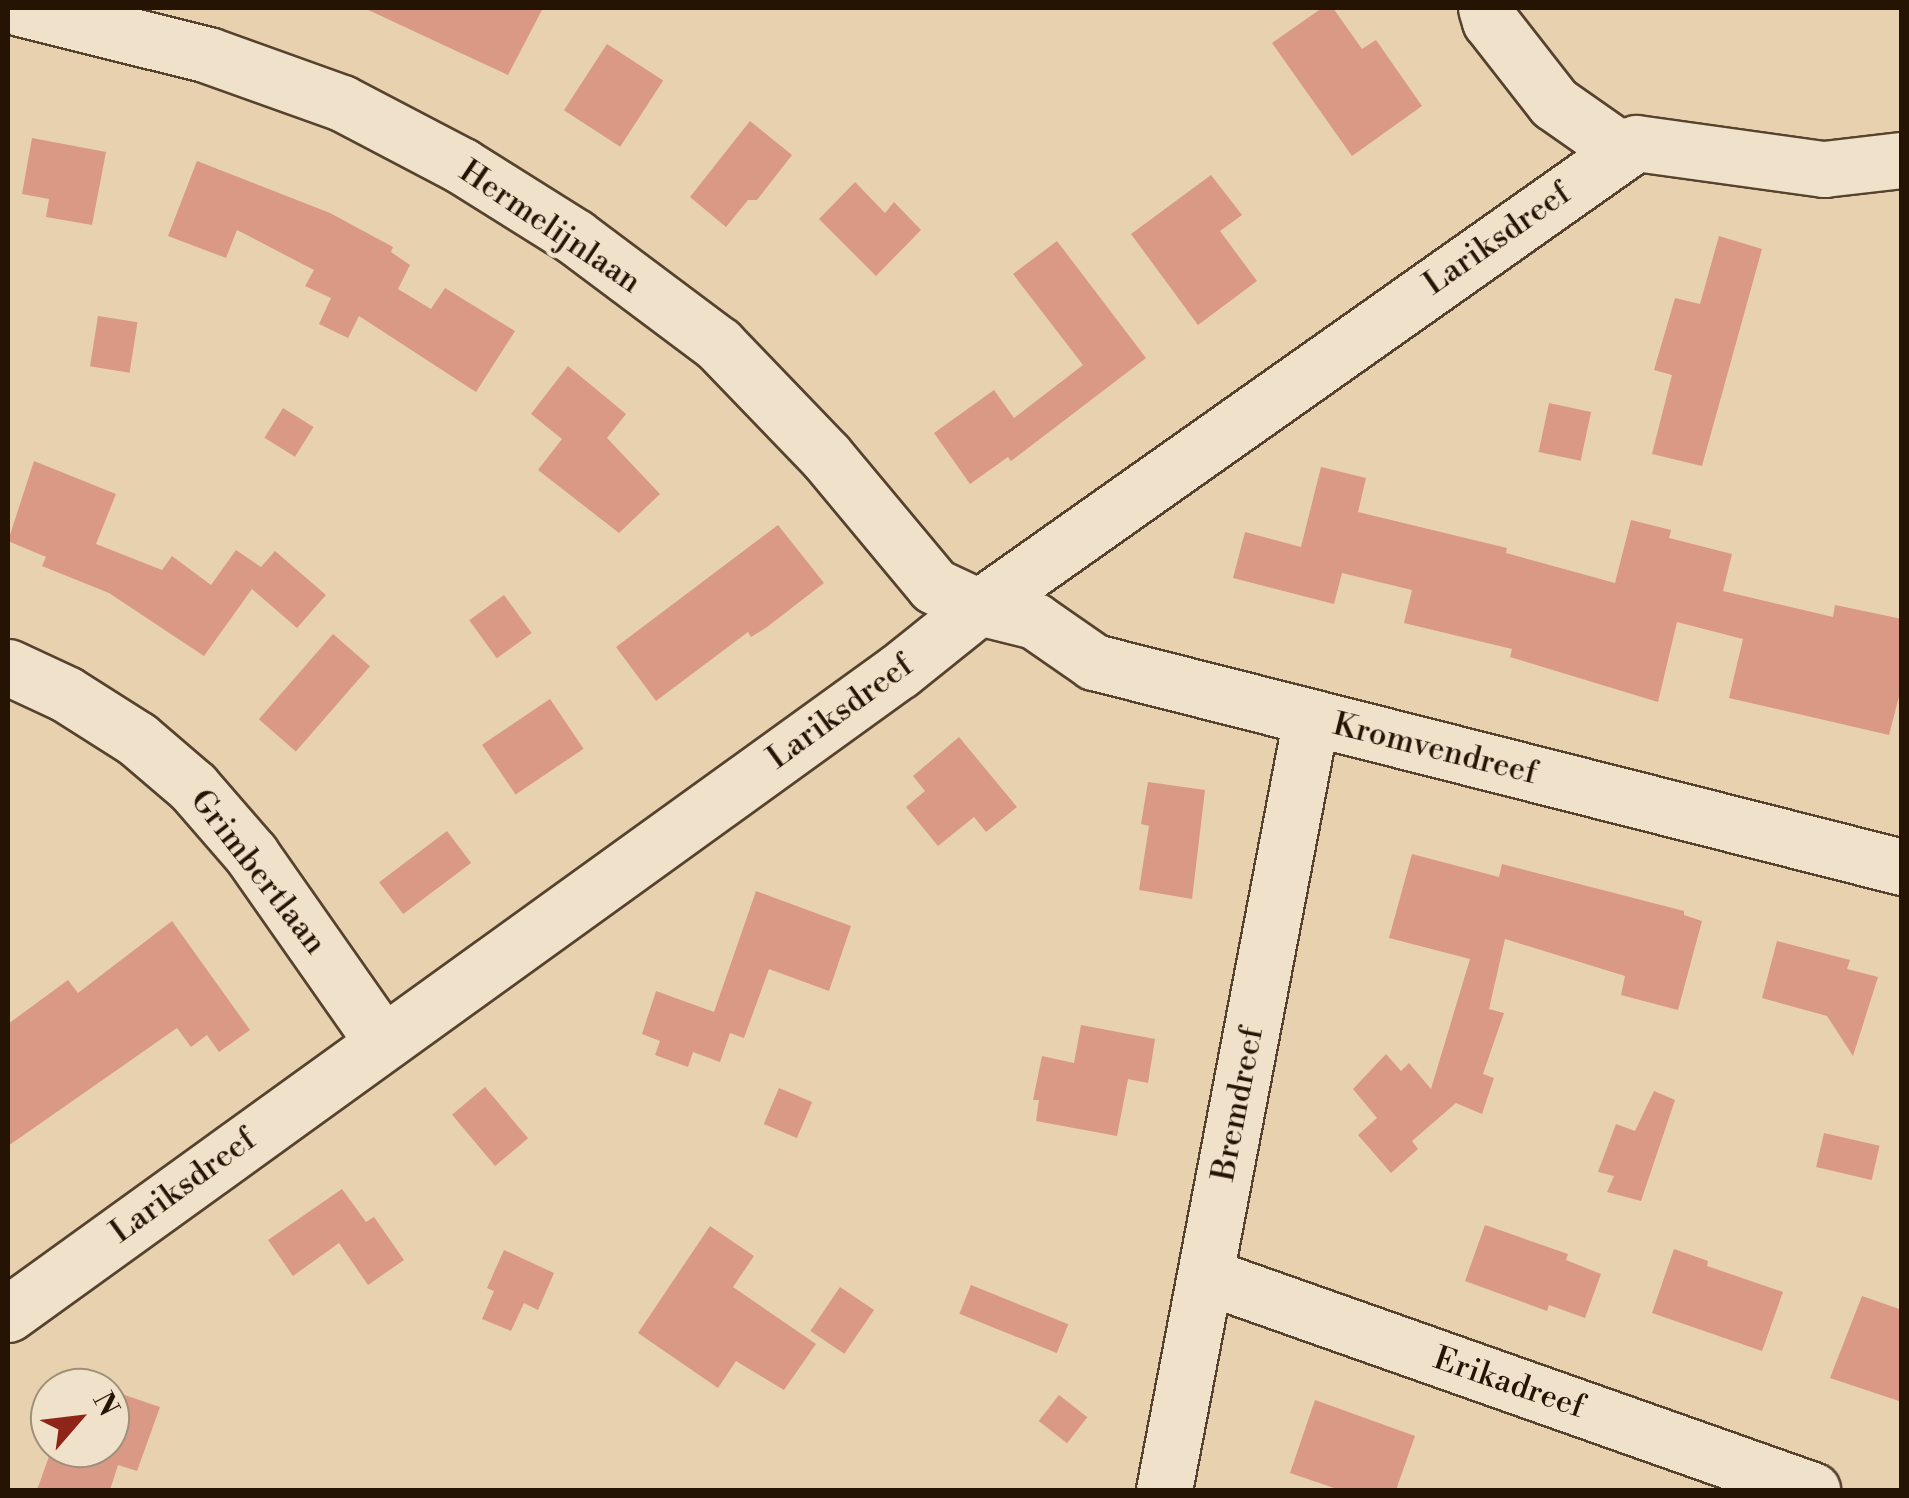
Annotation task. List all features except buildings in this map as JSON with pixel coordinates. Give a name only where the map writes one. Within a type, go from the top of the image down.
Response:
[{"type":"street","name":"Hermelijnlaan","points":[[20,8],[208,54],[342,103],[462,166],[576,237],[718,344],[825,454],[934,586],[978,607]]},
{"type":"street","points":[[1486,8],[1490,20],[1554,103],[1624,152],[1636,143],[1824,168],[1902,160]]},
{"type":"street","name":"Lariksdreef","points":[[8,1314],[382,1040],[899,671],[978,607],[1624,152]]},
{"type":"street","name":"Kromvendreef","points":[[978,607],[1034,621],[1094,662],[1902,867]]},
{"type":"street","name":"Grimbertlaan","points":[[8,667],[66,694],[137,739],[194,787],[251,854],[382,1040]]},
{"type":"street","name":"Bremdreef","points":[[1164,1490],[1311,718]]},
{"type":"street","name":"Erikadreef","points":[[1206,1276],[1812,1490]]}]
